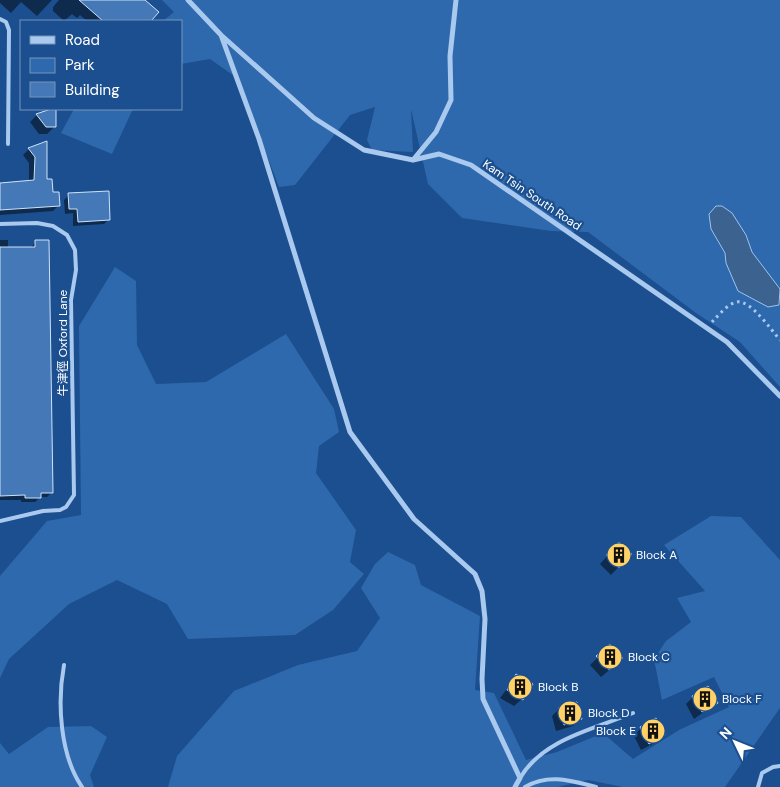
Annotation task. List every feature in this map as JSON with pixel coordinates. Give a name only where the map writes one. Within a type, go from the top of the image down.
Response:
[{"type":"street","name":"Kam Tsin South Road","points":[[188,0],[221,34],[314,118],[364,150],[413,160],[439,154],[471,165],[707,327],[735,348],[780,396]]},
{"type":"street","points":[[413,160],[436,132],[451,100],[450,56],[456,0]]},
{"type":"street","points":[[221,34],[259,139],[350,432],[414,519],[475,574],[482,591],[485,619],[483,699],[520,778],[516,787]]},
{"type":"lane","points":[[0,20],[6,22],[9,30],[8,144]]},
{"type":"lane","name":"牛津徑 Oxford Lane","points":[[0,224],[37,223],[53,226],[67,235],[72,242],[76,260],[71,300],[75,488],[71,502],[60,510],[43,511],[0,521]]},
{"type":"lane","points":[[64,665],[60,705],[66,745],[76,778],[82,787]]},
{"type":"lane","points":[[520,778],[526,766],[554,744],[633,713]]},
{"type":"lane","points":[[758,787],[762,773],[773,767],[780,766]]},
{"type":"lane","points":[[525,787],[538,781],[559,778],[596,787]]},
{"type":"path","points":[[707,327],[726,308],[736,302],[744,302],[752,308],[780,340]]},
{"type":"green space","points":[[162,0],[780,0],[780,289],[752,252],[746,235],[717,240],[725,253],[726,263],[780,305],[780,387],[740,342],[696,313],[588,232],[551,231],[462,218],[428,184],[411,109],[413,152],[372,150],[367,140],[375,107],[350,115],[295,185],[279,187],[237,78],[210,59],[182,64],[182,20],[164,20],[174,12]]},
{"type":"green space","points":[[73,110],[133,110],[112,154],[61,133]]},
{"type":"green space","points":[[115,267],[136,281],[137,345],[156,384],[206,382],[286,334],[334,409],[339,432],[319,446],[316,473],[356,530],[350,562],[364,574],[333,610],[295,635],[188,639],[167,604],[117,580],[69,604],[9,659],[0,678],[0,576],[47,521],[81,515],[79,326]]},
{"type":"green space","points":[[711,516],[741,517],[780,560],[780,708],[725,787],[623,787],[588,780],[558,787],[168,787],[177,756],[234,691],[298,665],[357,651],[380,618],[361,588],[375,564],[388,552],[415,565],[421,585],[480,616],[475,690],[494,693],[526,760],[557,752],[603,733],[633,759],[679,730],[729,707],[714,677],[662,700],[654,659],[666,641],[691,622],[677,598],[705,591],[664,545]]},
{"type":"green space","points":[[91,726],[107,737],[90,775],[94,787],[0,787],[0,743],[9,754],[48,727]]},
{"type":"shaded area","points":[[716,206],[722,206],[732,213],[746,235],[752,252],[780,289],[779,305],[768,307],[738,291],[726,263],[725,253],[711,229],[709,214]]},
{"type":"building","points":[[79,0],[145,0],[159,12],[152,20],[102,20]]},
{"type":"building","points":[[48,110],[56,110],[56,127],[46,127],[36,114]]},
{"type":"building","points":[[47,141],[47,179],[52,179],[53,192],[59,192],[60,206],[0,210],[0,183],[34,180],[35,157],[28,148]]},
{"type":"building","points":[[109,191],[110,220],[78,222],[77,209],[69,209],[68,193]]},
{"type":"building","points":[[35,240],[49,240],[53,493],[41,493],[41,498],[25,498],[25,495],[0,496],[0,247],[35,247]]},
{"type":"building","name":"Block A","points":[[619,542],[632,554],[619,568],[606,555]]},
{"type":"building","name":"Block C","points":[[610,644],[623,658],[609,670],[596,656]]},
{"type":"building","name":"Block B","points":[[516,674],[533,684],[523,700],[507,690]]},
{"type":"building","name":"Block F","points":[[708,686],[718,703],[702,712],[692,696]]},
{"type":"building","name":"Block D","points":[[577,702],[582,719],[564,725],[559,707]]},
{"type":"building","name":"Block E","points":[[656,718],[665,735],[649,744],[640,727]]},
{"type":"place","name":"Block A","points":[[619,555]]},
{"type":"place","name":"Block C","points":[[610,657]]},
{"type":"place","name":"Block B","points":[[520,687]]},
{"type":"place","name":"Block F","points":[[705,699]]},
{"type":"place","name":"Block D","points":[[570,713]]},
{"type":"place","name":"Block E","points":[[653,731]]}]
